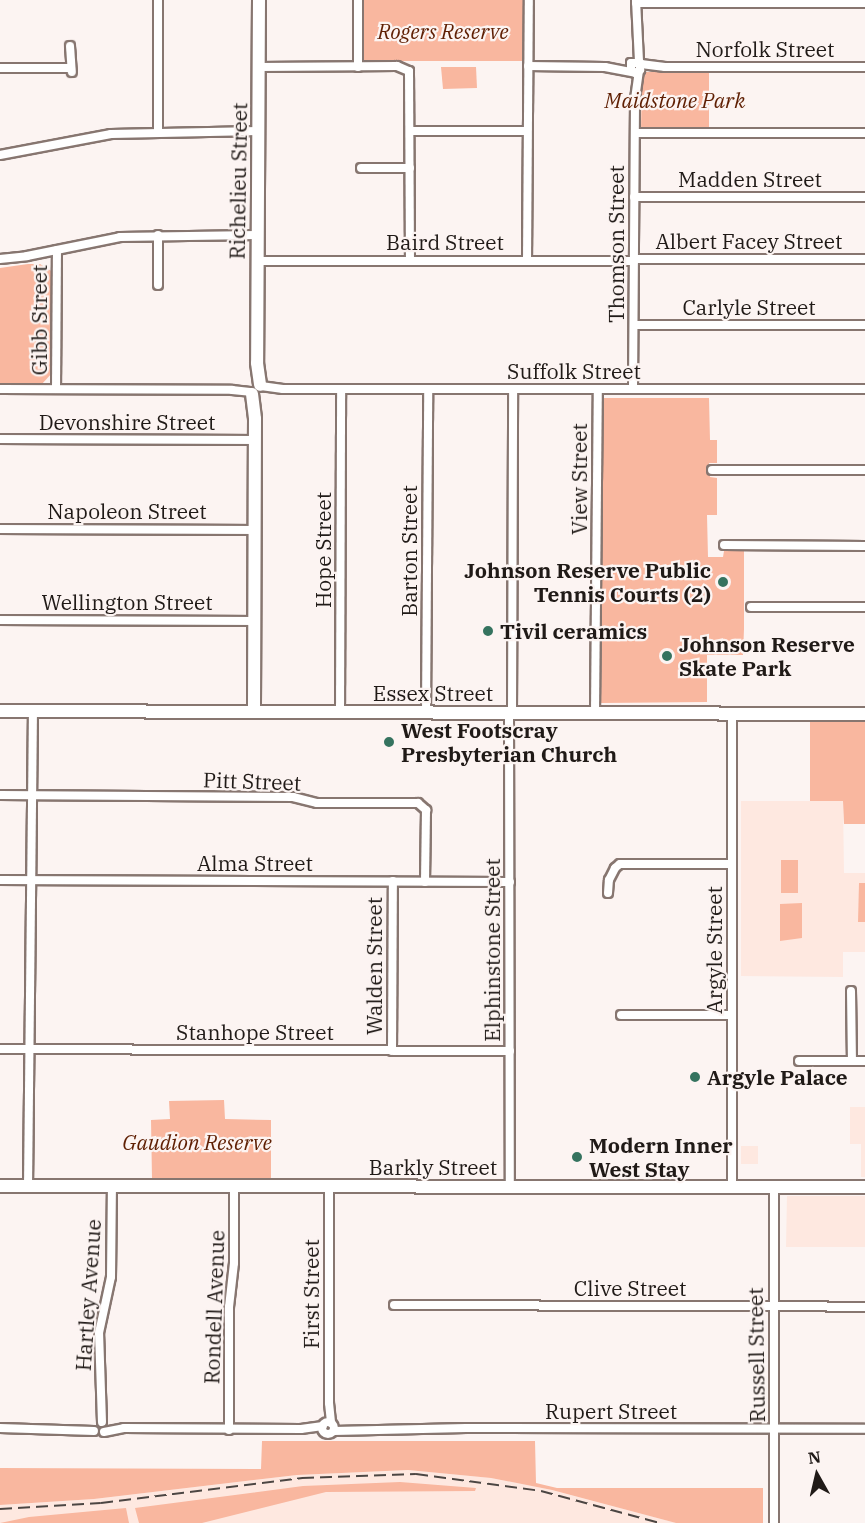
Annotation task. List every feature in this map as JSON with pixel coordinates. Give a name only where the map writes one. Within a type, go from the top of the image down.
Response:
[{"type":"street","points":[[158,0],[158,132]]},
{"type":"street","name":"Richelieu Street","points":[[254,712],[254,440],[257,363],[259,0]]},
{"type":"street","points":[[358,0],[358,67]]},
{"type":"street","points":[[527,261],[529,0]]},
{"type":"street","points":[[636,1],[865,3]]},
{"type":"street","name":"Thomson Street","points":[[633,389],[636,1]]},
{"type":"street","points":[[0,68],[71,70],[70,46]]},
{"type":"street","name":"Norfolk Street","points":[[528,66],[865,68]]},
{"type":"street","points":[[259,67],[407,68],[411,74],[410,260]]},
{"type":"street","points":[[0,155],[93,136],[158,132],[258,131]]},
{"type":"street","points":[[410,131],[527,131]]},
{"type":"street","points":[[635,134],[865,133]]},
{"type":"street","points":[[361,168],[410,168]]},
{"type":"street","name":"Madden Street","points":[[634,196],[865,196]]},
{"type":"street","points":[[158,235],[158,285]]},
{"type":"street","points":[[0,259],[113,238],[158,235],[257,235]]},
{"type":"street","name":"Gibb Street","points":[[56,389],[57,250]]},
{"type":"street","name":"Albert Facey Street","points":[[634,260],[865,259]]},
{"type":"street","name":"Baird Street","points":[[257,261],[634,260]]},
{"type":"street","name":"Carlyle Street","points":[[634,325],[865,325]]},
{"type":"street","name":"Suffolk Street","points":[[0,389],[865,389]]},
{"type":"street","name":"Hope Street","points":[[340,712],[341,389]]},
{"type":"street","name":"Barton Street","points":[[426,712],[428,389]]},
{"type":"street","name":"Elphinstone Street","points":[[510,1186],[513,389]]},
{"type":"street","name":"View Street","points":[[595,713],[598,389]]},
{"type":"street","name":"Devonshire Street","points":[[0,439],[254,440]]},
{"type":"street","points":[[712,470],[865,470]]},
{"type":"street","name":"Napoleon Street","points":[[0,529],[255,530]]},
{"type":"street","points":[[724,545],[865,546]]},
{"type":"street","points":[[751,607],[865,607]]},
{"type":"street","name":"Wellington Street","points":[[0,620],[254,621]]},
{"type":"street","name":"Essex Street","points":[[0,711],[865,714]]},
{"type":"street","points":[[28,1186],[33,711]]},
{"type":"street","name":"Argyle Street","points":[[732,714],[732,1187]]},
{"type":"street","name":"Pitt Street","points":[[0,795],[293,797],[317,803],[421,804],[426,810],[425,882]]},
{"type":"street","points":[[608,893],[609,880],[620,864],[732,864]]},
{"type":"street","name":"Alma Street","points":[[0,880],[510,882]]},
{"type":"street","name":"Walden Street","points":[[392,1051],[393,881]]},
{"type":"street","points":[[852,991],[852,1061]]},
{"type":"street","points":[[621,1015],[732,1015]]},
{"type":"street","name":"Stanhope Street","points":[[0,1050],[510,1051]]},
{"type":"street","points":[[799,1061],[865,1061]]},
{"type":"street","name":"Barkly Street","points":[[0,1186],[865,1187]]},
{"type":"street","name":"Hartley Avenue","points":[[99,1426],[99,1333],[111,1277],[112,1186]]},
{"type":"street","name":"Rondell Avenue","points":[[229,1430],[229,1308],[234,1263],[234,1186]]},
{"type":"street","name":"First Street","points":[[328,1427],[329,1186]]},
{"type":"street","name":"Russell Street","points":[[774,1187],[774,1523]]},
{"type":"street","name":"Clive Street","points":[[394,1305],[865,1306]]},
{"type":"street","name":"Rupert Street","points":[[0,1428],[99,1426],[229,1430],[328,1427],[356,1429],[865,1430]]},
{"type":"shaded area","points":[[741,801],[843,801],[844,873],[865,873],[865,952],[843,952],[843,977],[741,976]]},
{"type":"shaded area","points":[[850,1107],[865,1107],[865,1177],[861,1177],[861,1144],[850,1144]]},
{"type":"shaded area","points":[[741,1146],[758,1146],[758,1164],[741,1164]]},
{"type":"shaded area","points":[[787,1196],[865,1196],[865,1247],[786,1247]]},
{"type":"shaded area","points":[[408,1470],[491,1478],[552,1490],[676,1523],[0,1523],[0,1505],[94,1499],[297,1475]]},
{"type":"green space","name":"Rogers Reserve","points":[[363,0],[524,0],[523,61],[363,61]]},
{"type":"green space","points":[[441,67],[476,67],[477,88],[443,89]]},
{"type":"green space","name":"Maidstone Park","points":[[709,71],[709,129],[641,130],[642,72]]},
{"type":"green space","points":[[40,264],[53,272],[53,372],[41,385],[0,385],[0,268]]},
{"type":"green space","points":[[603,398],[709,398],[710,440],[717,440],[717,463],[709,463],[710,477],[717,478],[717,515],[707,515],[708,557],[723,557],[724,551],[744,551],[744,629],[743,655],[707,655],[707,702],[601,703]]},
{"type":"green space","points":[[810,722],[865,722],[865,824],[844,824],[843,801],[810,801]]},
{"type":"green space","points":[[781,860],[798,860],[798,893],[781,893]]},
{"type":"green space","points":[[859,883],[865,883],[865,922],[858,922]]},
{"type":"green space","points":[[802,903],[802,938],[780,941],[780,904]]},
{"type":"green space","name":"Gaudion Reserve","points":[[224,1100],[225,1119],[271,1120],[271,1178],[152,1179],[151,1120],[170,1119],[169,1101]]},
{"type":"green space","points":[[262,1441],[535,1441],[536,1483],[557,1488],[763,1488],[763,1523],[676,1523],[552,1490],[491,1478],[408,1470],[297,1475],[94,1499],[0,1505],[0,1468],[261,1469]]},
{"type":"green space","points":[[400,1482],[476,1488],[475,1491],[326,1492],[202,1523],[139,1523],[135,1508],[303,1486]]},
{"type":"green space","points":[[126,1508],[129,1523],[0,1523],[29,1517]]},
{"type":"railway","points":[[0,1509],[101,1503],[302,1478],[416,1474],[541,1491],[660,1523]]},
{"type":"place","name":"Johnson Reserve Public Tennis Courts (2)","points":[[723,582]]},
{"type":"place","name":"Tivil ceramics","points":[[488,631]]},
{"type":"place","name":"Johnson Reserve Skate Park","points":[[667,656]]},
{"type":"place","name":"West Footscray Presbyterian Church","points":[[389,742]]},
{"type":"place","name":"Argyle Palace","points":[[695,1077]]},
{"type":"place","name":"Modern Inner West Stay","points":[[577,1157]]}]
